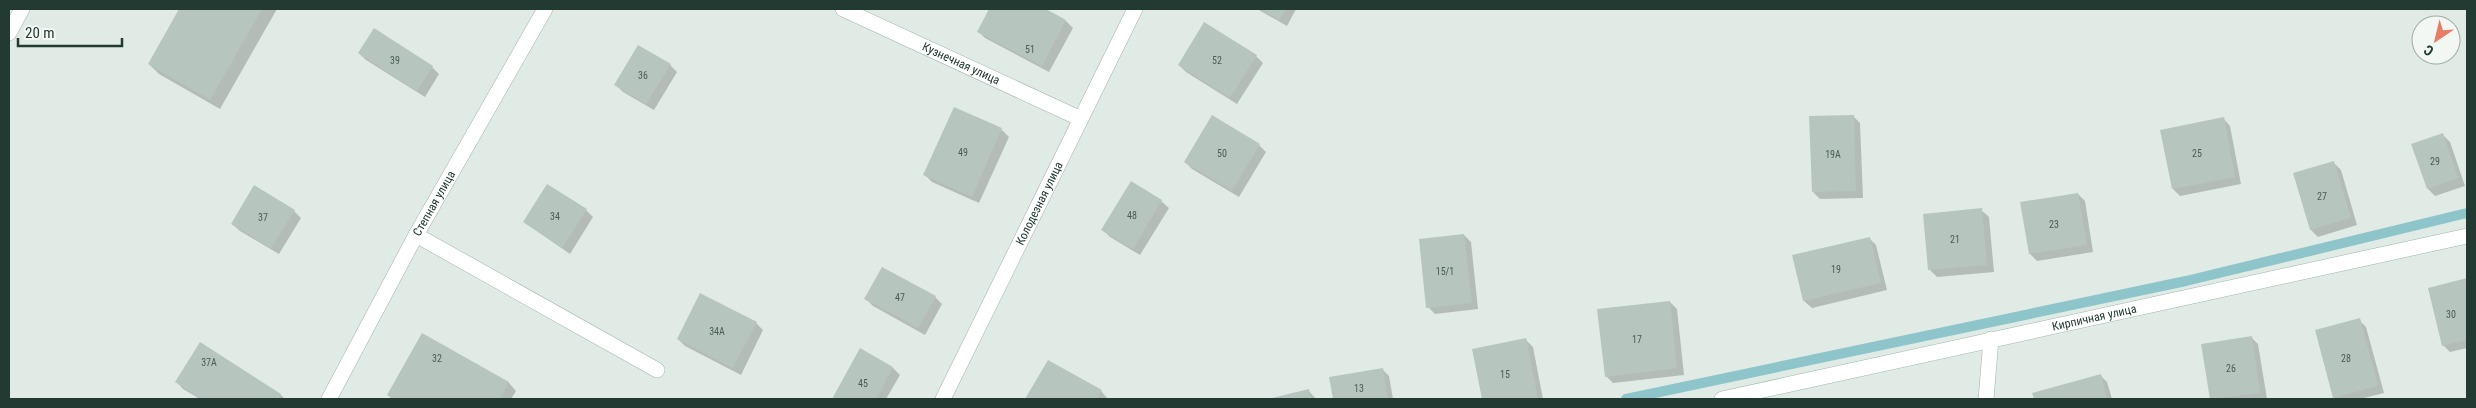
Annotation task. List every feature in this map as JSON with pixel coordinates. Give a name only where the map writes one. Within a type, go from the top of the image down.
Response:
[{"type":"street","points":[[9,33],[22,9]]},
{"type":"street","name":"Степная улица","points":[[329,399],[416,235],[545,9]]},
{"type":"street","name":"Кузнечная улица","points":[[843,9],[1080,118]]},
{"type":"street","name":"Колодезная улица","points":[[943,399],[1135,9]]},
{"type":"street","points":[[416,235],[656,370]]},
{"type":"street","name":"Кирпичная улица","points":[[1722,399],[2467,236]]},
{"type":"street","points":[[1986,399],[1991,339]]},
{"type":"building","points":[[179,9],[262,9],[210,100],[148,64]]},
{"type":"building","points":[[989,9],[1046,9],[1066,20],[1042,66],[977,32]]},
{"type":"building","points":[[1260,9],[1286,9],[1279,20]]},
{"type":"building","points":[[1204,22],[1257,55],[1230,98],[1178,65]]},
{"type":"building","points":[[374,28],[433,66],[417,91],[358,53]]},
{"type":"building","points":[[638,45],[671,64],[646,104],[614,85]]},
{"type":"building","points":[[954,107],[1002,128],[972,197],[923,175]]},
{"type":"building","points":[[1212,115],[1260,144],[1232,191],[1184,162]]},
{"type":"building","points":[[1854,115],[1856,191],[1812,192],[1809,116]]},
{"type":"building","points":[[2224,117],[2235,177],[2172,189],[2160,130]]},
{"type":"building","points":[[2443,133],[2458,178],[2427,189],[2411,144]]},
{"type":"building","points":[[2334,161],[2351,218],[2310,230],[2293,173]]},
{"type":"building","points":[[1131,181],[1162,200],[1133,249],[1101,230]]},
{"type":"building","points":[[547,184],[587,209],[562,248],[523,222]]},
{"type":"building","points":[[254,185],[295,210],[271,248],[231,224]]},
{"type":"building","points":[[2078,193],[2087,245],[2029,254],[2020,202]]},
{"type":"building","points":[[1982,208],[1987,265],[1928,270],[1923,214]]},
{"type":"building","points":[[1464,234],[1472,303],[1426,308],[1419,239]]},
{"type":"building","points":[[1870,237],[1881,283],[1803,301],[1792,255]]},
{"type":"building","points":[[882,267],[936,296],[918,328],[864,299]]},
{"type":"building","points":[[2467,278],[2467,340],[2442,346],[2428,288]]},
{"type":"building","points":[[700,293],[757,322],[733,368],[677,339]]},
{"type":"building","points":[[1670,301],[1677,368],[1605,377],[1597,309]]},
{"type":"building","points":[[2360,318],[2378,386],[2333,398],[2315,330]]},
{"type":"building","points":[[422,333],[509,382],[500,399],[393,399],[387,395]]},
{"type":"building","points":[[2252,336],[2260,393],[2210,399],[2201,344]]},
{"type":"building","points":[[1526,338],[1538,399],[1482,399],[1472,349]]},
{"type":"building","points":[[200,342],[281,394],[278,399],[202,399],[175,382]]},
{"type":"building","points":[[860,348],[893,367],[876,399],[832,399]]},
{"type":"building","points":[[1048,360],[1102,390],[1097,399],[1025,399]]},
{"type":"building","points":[[1383,368],[1388,399],[1333,399],[1329,377]]},
{"type":"building","points":[[2101,374],[2107,399],[2034,399],[2032,393]]},
{"type":"building","points":[[1309,389],[1311,399],[1268,399]]},
{"type":"waterway","points":[[1626,399],[2186,281],[2467,213]]}]
